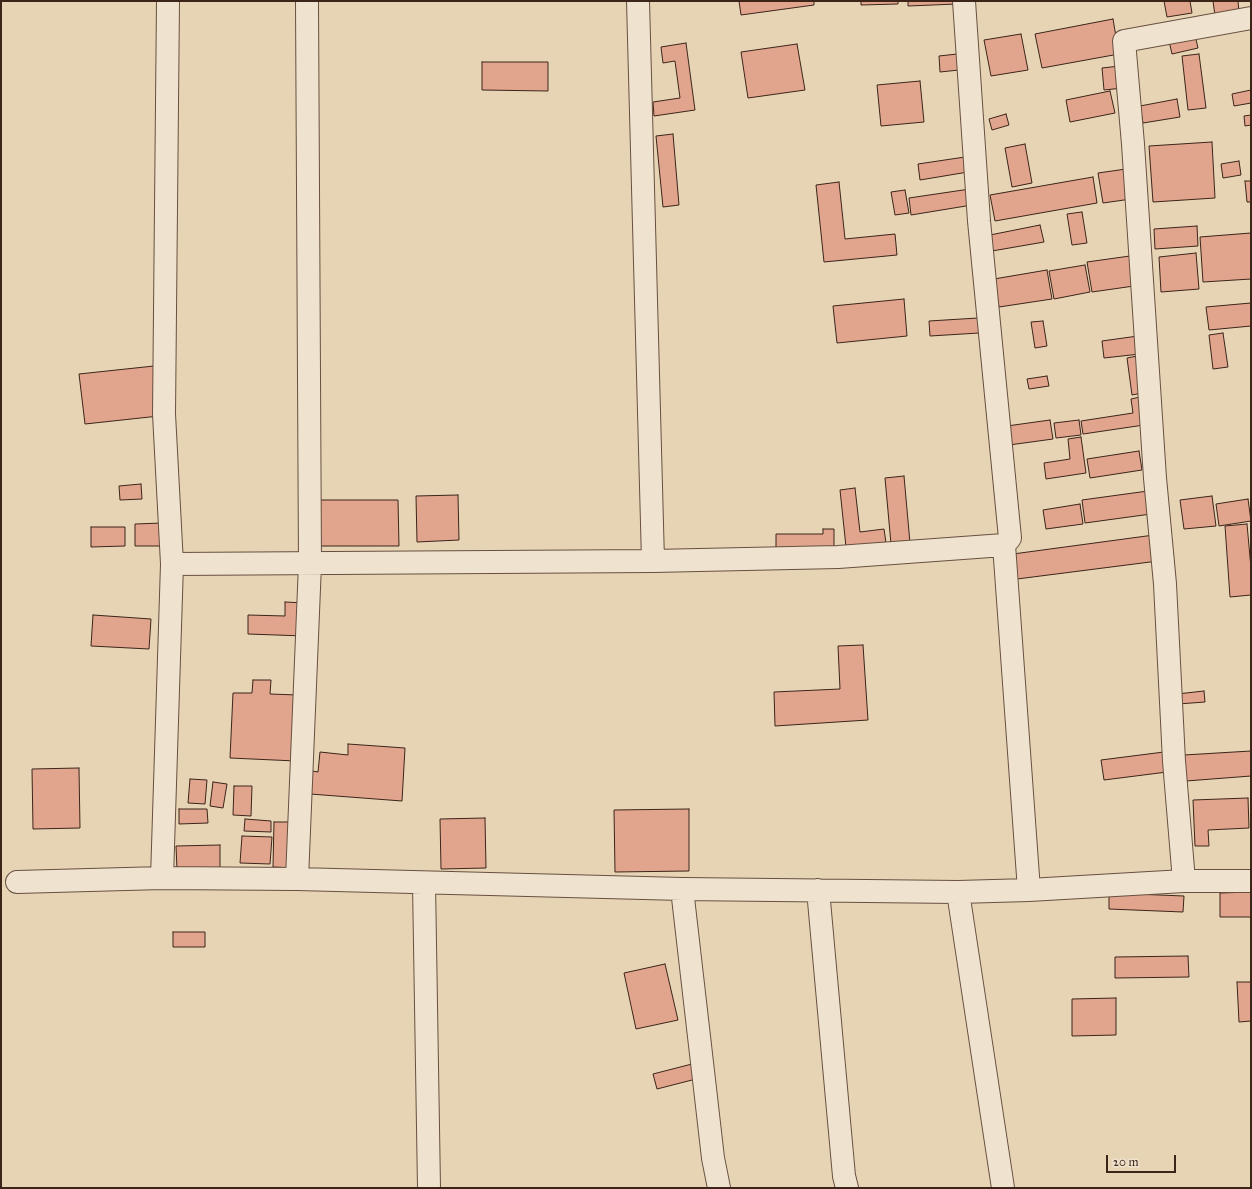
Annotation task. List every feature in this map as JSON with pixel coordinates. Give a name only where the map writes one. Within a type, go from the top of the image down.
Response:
[{"type":"street","points":[[162,878],[172,564],[164,414],[168,1]]},
{"type":"street","points":[[297,879],[310,564],[307,1]]},
{"type":"street","points":[[638,1],[653,561]]},
{"type":"street","points":[[964,1],[979,221],[1010,538],[1004,545],[1029,890]]},
{"type":"street","points":[[1184,881],[1174,761],[1165,584],[1155,478],[1133,144],[1124,40],[1251,18]]},
{"type":"street","points":[[172,564],[653,561],[838,556],[1004,545]]},
{"type":"street","points":[[17,882],[162,878],[297,879],[682,889],[958,892],[1029,890],[1184,881],[1251,880]]},
{"type":"street","points":[[424,883],[429,1188]]},
{"type":"street","points":[[682,889],[713,1158],[719,1188]]},
{"type":"street","points":[[818,890],[844,1176],[847,1188]]},
{"type":"street","points":[[958,892],[1003,1188]]},
{"type":"building","points":[[739,1],[814,1],[814,5],[741,15]]},
{"type":"building","points":[[861,1],[898,1],[898,4],[861,5]]},
{"type":"building","points":[[908,1],[956,1],[957,4],[908,6]]},
{"type":"building","points":[[1164,1],[1190,1],[1192,13],[1167,17]]},
{"type":"building","points":[[1213,1],[1238,1],[1239,13],[1215,16]]},
{"type":"building","points":[[1113,19],[1119,54],[1042,68],[1035,34]]},
{"type":"building","points":[[1021,34],[1028,70],[991,76],[984,40]]},
{"type":"building","points":[[1195,35],[1198,48],[1172,54],[1169,41]]},
{"type":"building","points":[[686,43],[695,110],[654,116],[653,102],[680,98],[675,61],[663,63],[661,47]]},
{"type":"building","points":[[797,44],[805,90],[748,98],[741,52]]},
{"type":"building","points":[[957,54],[959,70],[940,72],[939,56]]},
{"type":"building","points":[[1199,54],[1206,108],[1188,110],[1182,56]]},
{"type":"building","points":[[482,62],[548,62],[548,91],[482,90]]},
{"type":"building","points":[[1120,66],[1123,88],[1104,90],[1102,68]]},
{"type":"building","points":[[920,81],[924,122],[881,126],[877,85]]},
{"type":"building","points":[[1251,90],[1251,103],[1234,106],[1232,94]]},
{"type":"building","points":[[1110,91],[1115,113],[1070,122],[1066,100]]},
{"type":"building","points":[[1177,99],[1180,117],[1143,123],[1140,106]]},
{"type":"building","points":[[1006,114],[1009,125],[992,130],[989,119]]},
{"type":"building","points":[[1251,115],[1251,125],[1245,126],[1244,116]]},
{"type":"building","points":[[673,134],[679,205],[663,207],[656,136]]},
{"type":"building","points":[[1212,142],[1215,198],[1153,202],[1149,146]]},
{"type":"building","points":[[1025,144],[1032,183],[1012,187],[1005,148]]},
{"type":"building","points":[[965,157],[968,172],[920,180],[918,164]]},
{"type":"building","points":[[1239,161],[1241,175],[1223,178],[1221,164]]},
{"type":"building","points":[[1126,169],[1131,199],[1103,203],[1098,173]]},
{"type":"building","points":[[1093,177],[1097,203],[995,221],[990,195]]},
{"type":"building","points":[[1245,181],[1251,181],[1251,202],[1247,202]]},
{"type":"building","points":[[839,182],[845,239],[895,234],[897,255],[824,262],[816,185]]},
{"type":"building","points":[[970,189],[972,205],[911,215],[909,198]]},
{"type":"building","points":[[905,190],[909,213],[895,215],[891,192]]},
{"type":"building","points":[[1082,212],[1087,243],[1072,245],[1067,214]]},
{"type":"building","points":[[1040,225],[1044,242],[992,251],[990,235]]},
{"type":"building","points":[[1197,226],[1198,246],[1155,249],[1154,229]]},
{"type":"building","points":[[1251,233],[1251,279],[1203,282],[1200,237]]},
{"type":"building","points":[[1196,253],[1199,289],[1161,292],[1159,257]]},
{"type":"building","points":[[1130,256],[1134,286],[1092,292],[1087,262]]},
{"type":"building","points":[[1085,265],[1090,292],[1054,299],[1049,271]]},
{"type":"building","points":[[1047,270],[1052,299],[999,307],[994,279]]},
{"type":"building","points":[[904,299],[907,336],[837,343],[833,306]]},
{"type":"building","points":[[1251,303],[1251,326],[1209,330],[1206,307]]},
{"type":"building","points":[[978,318],[979,333],[930,336],[929,321]]},
{"type":"building","points":[[1043,321],[1047,346],[1035,348],[1031,322]]},
{"type":"building","points":[[1223,333],[1228,367],[1213,369],[1209,335]]},
{"type":"building","points":[[1138,336],[1140,354],[1104,358],[1102,341]]},
{"type":"building","points":[[1137,356],[1142,393],[1132,395],[1127,358]]},
{"type":"building","points":[[154,366],[159,416],[85,424],[79,374]]},
{"type":"building","points":[[1047,376],[1049,386],[1029,389],[1027,379]]},
{"type":"building","points":[[1140,397],[1144,425],[1083,434],[1081,421],[1133,413],[1131,399]]},
{"type":"building","points":[[1050,420],[1053,439],[1009,445],[1007,426]]},
{"type":"building","points":[[1079,420],[1081,435],[1056,438],[1054,423]]},
{"type":"building","points":[[1081,437],[1086,473],[1046,479],[1044,463],[1070,459],[1068,439]]},
{"type":"building","points":[[1139,451],[1142,470],[1090,478],[1087,459]]},
{"type":"building","points":[[904,476],[910,543],[891,544],[885,478]]},
{"type":"building","points":[[141,484],[142,499],[120,500],[119,486]]},
{"type":"building","points":[[855,488],[860,532],[884,529],[886,543],[846,547],[840,490]]},
{"type":"building","points":[[1148,491],[1151,514],[1085,523],[1082,500]]},
{"type":"building","points":[[458,495],[459,540],[417,542],[416,496]]},
{"type":"building","points":[[1212,496],[1216,526],[1184,529],[1180,500]]},
{"type":"building","points":[[1248,499],[1251,521],[1219,526],[1216,504]]},
{"type":"building","points":[[318,500],[398,500],[399,546],[318,546]]},
{"type":"building","points":[[1080,504],[1083,524],[1046,529],[1043,510]]},
{"type":"building","points":[[162,523],[162,546],[135,546],[135,524]]},
{"type":"building","points":[[1247,524],[1251,568],[1251,595],[1230,597],[1225,526]]},
{"type":"building","points":[[91,527],[125,527],[125,546],[91,547]]},
{"type":"building","points":[[823,529],[834,529],[834,549],[776,549],[776,534],[823,534]]},
{"type":"building","points":[[1154,535],[1158,561],[1017,579],[1013,554]]},
{"type":"building","points":[[285,602],[305,603],[304,636],[248,634],[248,615],[285,616]]},
{"type":"building","points":[[93,615],[151,619],[149,649],[91,646]]},
{"type":"building","points":[[863,645],[868,720],[775,726],[774,692],[840,689],[838,646]]},
{"type":"building","points":[[253,680],[271,680],[270,694],[298,695],[296,761],[230,758],[233,693],[252,693]]},
{"type":"building","points":[[1204,691],[1205,702],[1178,704],[1177,694]]},
{"type":"building","points":[[348,744],[405,748],[402,801],[310,794],[312,771],[318,772],[320,752],[348,755]]},
{"type":"building","points":[[1251,751],[1251,776],[1186,781],[1184,755]]},
{"type":"building","points":[[1164,752],[1167,772],[1104,780],[1101,760]]},
{"type":"building","points":[[79,768],[80,828],[33,829],[32,769]]},
{"type":"building","points":[[190,779],[207,780],[205,804],[188,803]]},
{"type":"building","points":[[213,782],[227,784],[223,808],[210,806]]},
{"type":"building","points":[[234,786],[252,786],[251,816],[233,815]]},
{"type":"building","points":[[1248,798],[1249,828],[1208,830],[1209,846],[1195,846],[1193,800]]},
{"type":"building","points":[[179,809],[207,809],[208,823],[179,824]]},
{"type":"building","points":[[689,809],[689,871],[615,872],[614,810]]},
{"type":"building","points":[[485,818],[486,868],[441,869],[440,819]]},
{"type":"building","points":[[245,819],[271,821],[271,832],[244,831]]},
{"type":"building","points":[[274,822],[294,822],[294,868],[273,867]]},
{"type":"building","points":[[242,836],[272,837],[270,864],[240,863]]},
{"type":"building","points":[[220,845],[220,869],[177,870],[176,846]]},
{"type":"building","points":[[1251,892],[1251,917],[1220,917],[1220,893]]},
{"type":"building","points":[[1109,893],[1184,896],[1183,912],[1109,909]]},
{"type":"building","points":[[173,932],[205,932],[205,947],[173,947]]},
{"type":"building","points":[[1188,956],[1189,977],[1115,978],[1115,957]]},
{"type":"building","points":[[665,964],[678,1020],[636,1029],[624,973]]},
{"type":"building","points":[[1237,982],[1251,982],[1251,1021],[1239,1022]]},
{"type":"building","points":[[1116,998],[1116,1035],[1072,1036],[1072,999]]},
{"type":"building","points":[[692,1064],[696,1079],[657,1089],[653,1074]]}]
